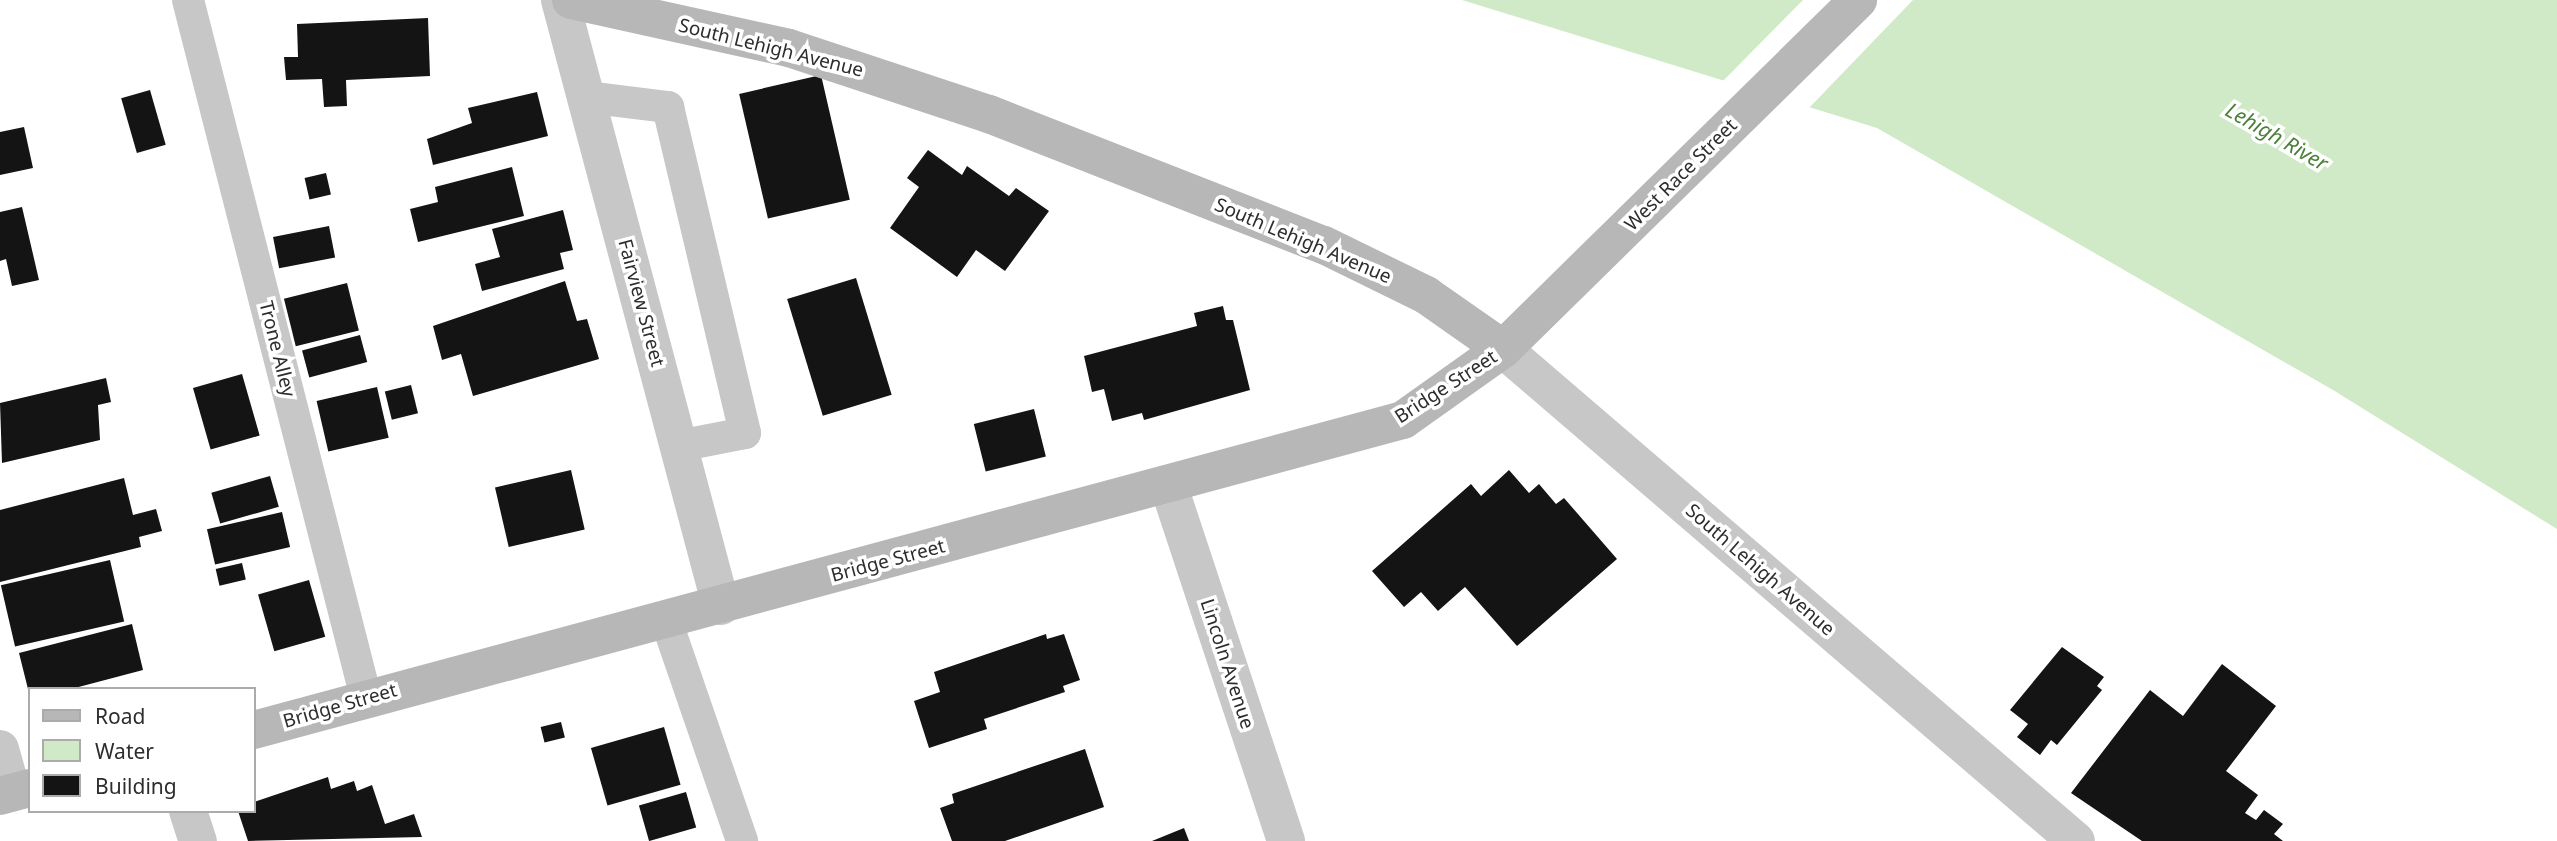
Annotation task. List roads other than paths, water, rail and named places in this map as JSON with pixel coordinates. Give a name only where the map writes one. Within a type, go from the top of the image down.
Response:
[{"type":"main road","name":"South Lehigh Avenue","points":[[571,0],[789,48],[989,114],[1324,245],[1426,295],[1503,349]]},
{"type":"main road","name":"West Race Street","points":[[1503,349],[1858,0]]},
{"type":"main road","name":"Bridge Street","points":[[256,729],[366,698],[1169,487],[1403,420],[1503,349]]},
{"type":"street","name":"Fairview Street","points":[[560,0],[721,606]]},
{"type":"street","name":"South Lehigh Avenue","points":[[1503,349],[2076,841]]},
{"type":"street","name":"Lincoln Avenue","points":[[1169,487],[1286,841]]},
{"type":"street","points":[[0,749],[14,792]]},
{"type":"street","points":[[189,813],[198,841]]},
{"type":"lane","name":"Trone Alley","points":[[188,0],[366,698]]},
{"type":"lane","points":[[586,97],[668,107],[745,433],[678,446]]},
{"type":"lane","points":[[666,620],[742,841]]},
{"type":"water","name":"Lehigh River","points":[[1462,0],[2557,0],[2557,529],[2333,390],[1877,128]]}]
